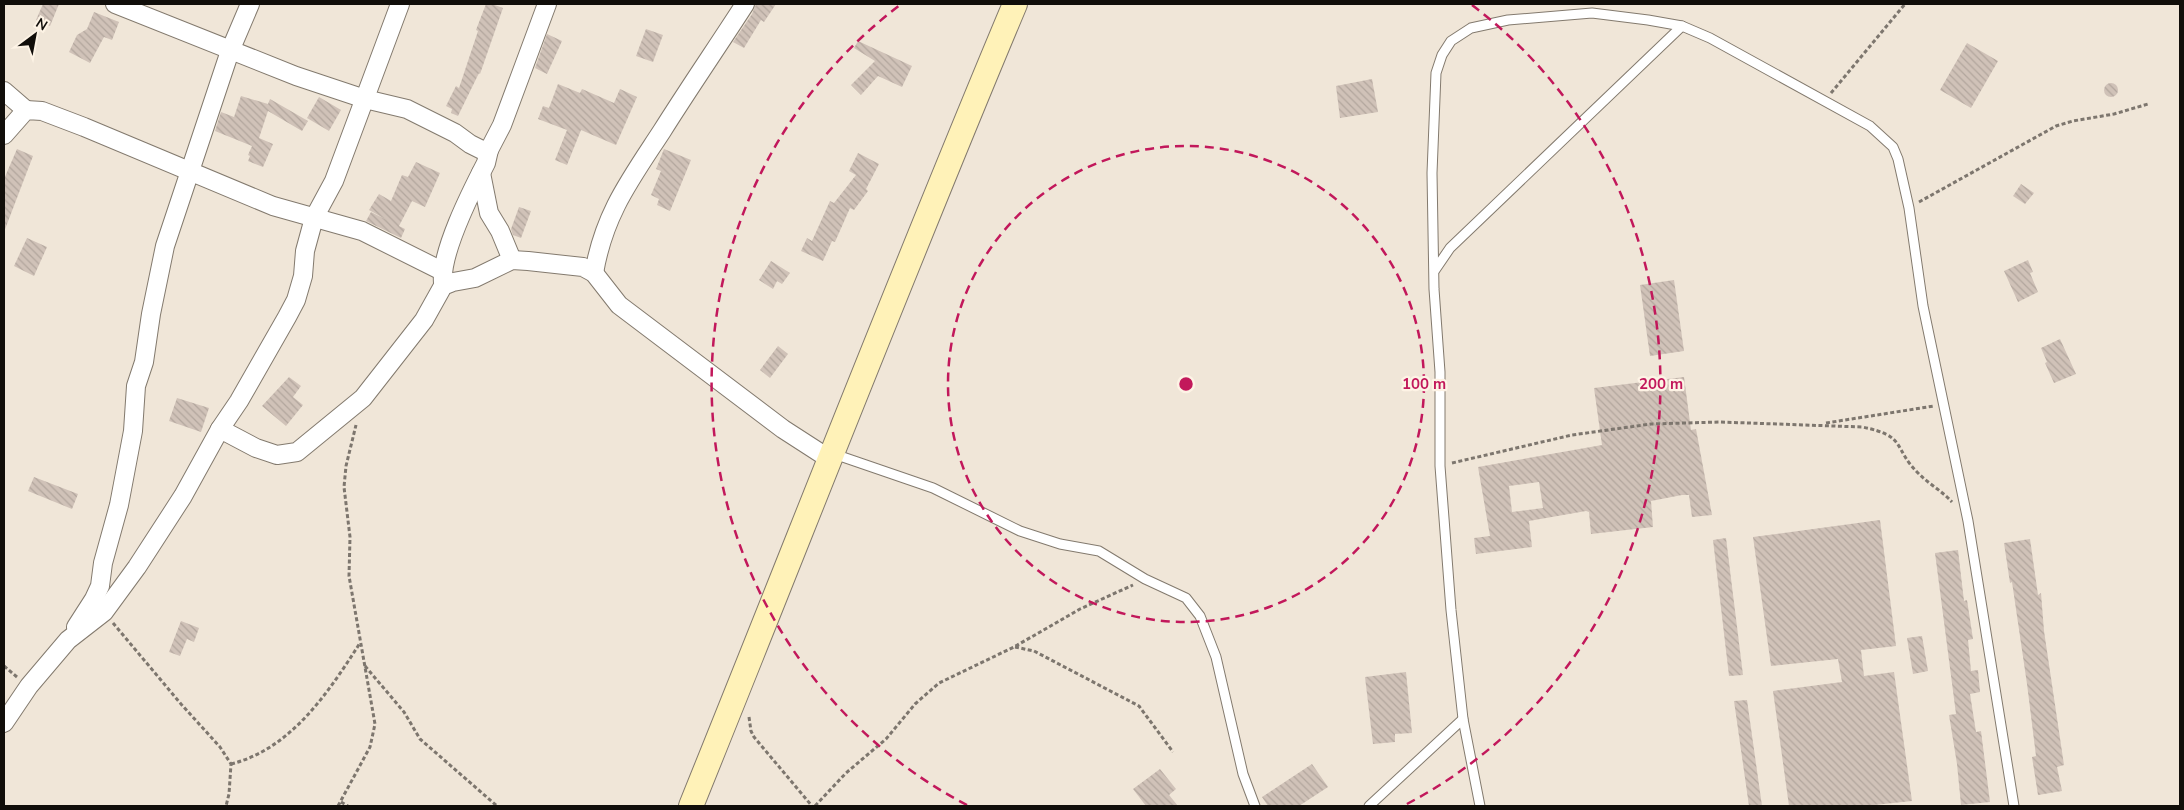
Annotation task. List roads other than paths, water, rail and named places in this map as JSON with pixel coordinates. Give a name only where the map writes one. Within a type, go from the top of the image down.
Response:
[{"type":"street","points":[[115,4],[230,52],[365,99],[407,110],[455,133],[482,150],[489,150]]},
{"type":"street","points":[[4,723],[29,686],[68,640],[100,586],[102,563],[126,473],[133,431],[136,386],[144,362],[158,278],[189,172],[230,52],[250,4]]},
{"type":"street","points":[[68,640],[104,612],[141,560],[179,503],[296,300],[304,270],[305,251],[314,218],[334,181],[400,4]]},
{"type":"street","points":[[220,429],[256,448],[277,455],[296,452],[363,398],[424,320],[443,279],[447,250],[486,163],[489,150],[502,125],[547,4]]},
{"type":"street","points":[[594,273],[605,227],[617,201],[745,4]]},
{"type":"street","points":[[690,806],[832,457],[916,241],[1015,4]]},
{"type":"street","points":[[4,91],[26,110],[42,111],[76,124],[273,206],[362,231],[443,279],[453,282],[475,278],[512,260],[583,267],[594,273],[619,305],[782,429],[832,457]]},
{"type":"street","points":[[4,135],[26,110]]},
{"type":"street","points":[[481,173],[489,213],[500,231],[512,260]]},
{"type":"lane","points":[[1480,806],[1463,720],[1451,610],[1440,466],[1440,372],[1434,272],[1432,173],[1436,73],[1442,55],[1451,41],[1471,28],[1508,20],[1592,13],[1682,26],[1710,38],[1870,126],[1893,147],[1898,159],[1908,208],[1923,306],[1968,521],[2014,806]]},
{"type":"lane","points":[[1434,272],[1450,248],[1682,26]]},
{"type":"lane","points":[[832,457],[933,488],[1020,532],[1060,544],[1099,551],[1145,579],[1186,598],[1200,616],[1216,656],[1243,774],[1255,806]]},
{"type":"lane","points":[[1368,806],[1463,720]]}]
